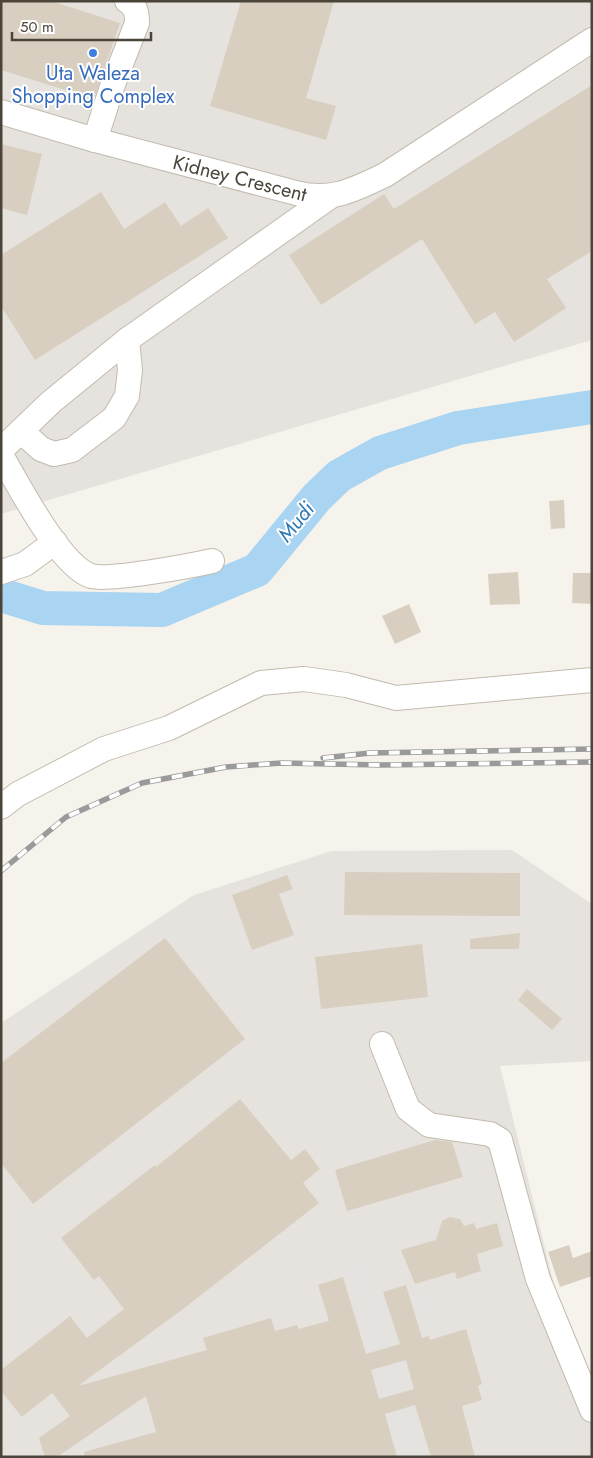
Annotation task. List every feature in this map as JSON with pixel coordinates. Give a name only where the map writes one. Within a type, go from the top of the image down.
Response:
[{"type":"street","points":[[95,140],[112,87],[137,23],[137,12],[132,4],[127,1]]},
{"type":"street","name":"Kidney Crescent","points":[[1,112],[95,140],[314,197],[331,196],[352,190],[385,175],[592,40]]},
{"type":"street","points":[[1,450],[51,402],[127,340],[331,196]]},
{"type":"street","points":[[21,431],[41,449],[54,454],[72,450],[114,418],[127,396],[130,370],[127,340]]},
{"type":"street","points":[[1,455],[42,526],[74,563],[91,576],[132,574],[212,562]]},
{"type":"street","points":[[1,572],[25,564],[54,542]]},
{"type":"street","points":[[1,807],[18,794],[104,749],[168,728],[261,682],[304,679],[346,685],[396,698],[592,680]]},
{"type":"street","points":[[382,1044],[408,1109],[429,1125],[490,1134],[500,1140],[538,1279],[592,1410]]},
{"type":"shaded area","points":[[1,1],[592,1],[592,340],[1,514]]},
{"type":"shaded area","points":[[512,850],[592,904],[592,1061],[500,1066],[563,1321],[592,1375],[592,1457],[1,1457],[1,1023],[194,895],[332,851]]},
{"type":"shaded area","points":[[360,1246],[377,1296],[383,1292],[395,1330],[418,1323],[406,1285],[433,1294],[445,1330],[389,1347],[434,1352],[413,1385],[415,1393],[409,1407],[415,1405],[431,1457],[397,1457],[382,1403],[376,1404],[378,1397],[347,1274],[343,1277],[336,1253]]},
{"type":"building","points":[[1,1],[51,1],[120,23],[94,99],[1,70]]},
{"type":"building","points":[[241,1],[334,1],[306,98],[336,106],[326,140],[210,106]]},
{"type":"building","points":[[592,85],[592,251],[547,279],[566,308],[514,342],[495,312],[475,324],[422,239],[321,305],[289,255],[384,194],[394,209]]},
{"type":"building","points":[[1,144],[42,154],[27,215],[1,208]]},
{"type":"building","points":[[101,192],[124,229],[165,202],[181,226],[208,208],[228,238],[35,360],[1,306],[1,255]]},
{"type":"building","points":[[564,500],[565,528],[551,529],[549,501]]},
{"type":"building","points":[[518,572],[520,604],[490,605],[488,574]]},
{"type":"building","points":[[573,573],[592,573],[592,604],[572,603]]},
{"type":"building","points":[[409,604],[421,632],[395,644],[382,616]]},
{"type":"building","points":[[345,872],[520,873],[520,916],[344,915]]},
{"type":"building","points":[[287,875],[293,889],[279,894],[294,935],[252,950],[232,895]]},
{"type":"building","points":[[520,933],[519,949],[470,949],[470,939]]},
{"type":"building","points":[[165,938],[245,1039],[33,1204],[1,1163],[1,1063]]},
{"type":"building","points":[[422,944],[428,997],[321,1009],[315,957]]},
{"type":"building","points":[[527,989],[562,1019],[552,1030],[518,1000]]},
{"type":"building","points":[[240,1099],[291,1160],[305,1149],[320,1169],[303,1183],[319,1203],[183,1309],[78,1386],[207,1350],[203,1338],[271,1318],[275,1331],[297,1325],[298,1329],[329,1321],[318,1285],[343,1277],[366,1354],[400,1344],[383,1292],[406,1285],[422,1338],[429,1336],[430,1340],[466,1329],[482,1384],[478,1386],[482,1400],[462,1406],[475,1457],[431,1457],[415,1405],[385,1414],[397,1457],[85,1457],[84,1452],[156,1432],[146,1396],[57,1457],[45,1457],[39,1438],[70,1416],[52,1393],[22,1417],[1,1391],[1,1370],[70,1316],[87,1338],[124,1309],[99,1276],[94,1280],[61,1238],[155,1165],[156,1167]],"holes":[[[406,1360],[414,1389],[379,1399],[371,1370]]]},
{"type":"building","points":[[435,1140],[452,1142],[463,1177],[347,1211],[335,1170]]},
{"type":"building","points":[[450,1217],[460,1219],[464,1226],[474,1223],[476,1229],[497,1223],[503,1246],[477,1254],[481,1271],[457,1279],[455,1272],[415,1284],[401,1250],[436,1240],[442,1221]]},
{"type":"building","points":[[569,1245],[573,1258],[592,1251],[592,1276],[560,1287],[548,1252]]},
{"type":"waterway","points":[[1,601],[88,615],[180,609],[246,586],[310,491],[337,471],[377,447],[442,432],[457,422],[592,407]]},
{"type":"waterway","name":"Mudi","points":[[1,595],[43,608],[162,610],[257,570],[317,497],[339,476],[380,453],[458,428],[592,407]]},
{"type":"railway","points":[[323,758],[370,753],[592,749]]},
{"type":"railway","points":[[1,871],[66,817],[142,783],[226,767],[281,763],[381,765],[592,762]]},
{"type":"place","name":"Uta Waleza Shopping Complex","points":[[93,53]]}]
